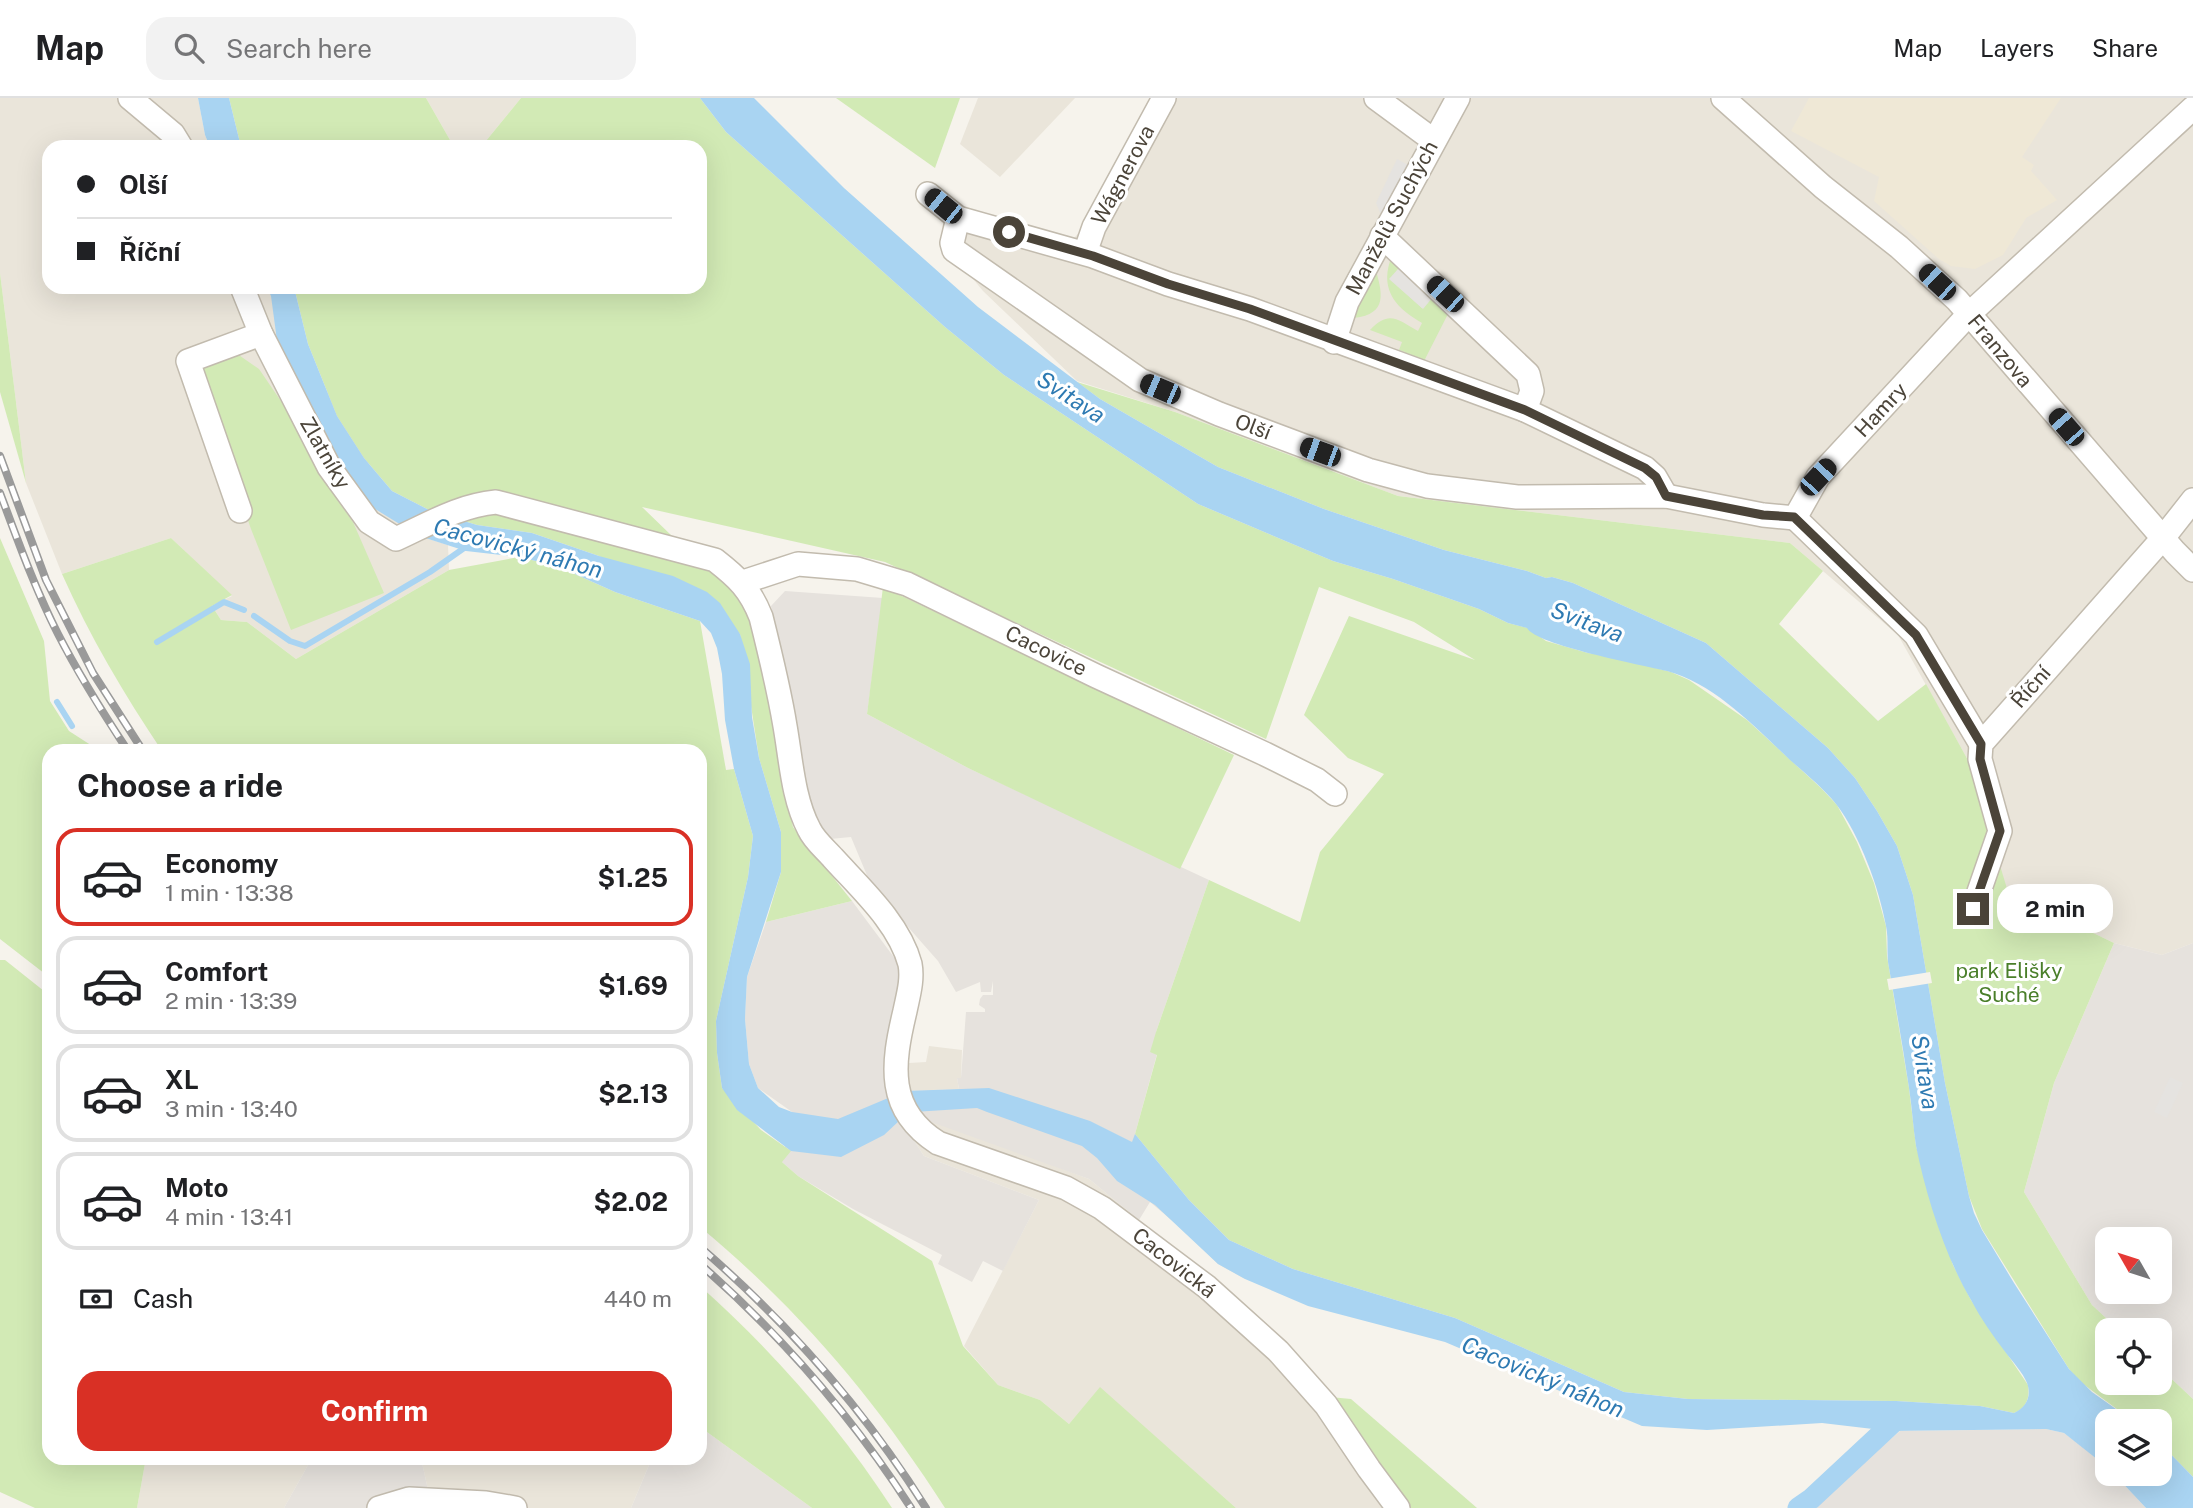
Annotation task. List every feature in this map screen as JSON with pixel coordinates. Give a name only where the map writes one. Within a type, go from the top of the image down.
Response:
[{"type":"street","points":[[130,98],[177,140]]},
{"type":"street","name":"Wágnerova","points":[[1084,253],[1094,227],[1164,98]]},
{"type":"street","points":[[1376,98],[1433,140]]},
{"type":"street","name":"Manželů Suchých","points":[[1334,342],[1347,302],[1458,98]]},
{"type":"street","name":"Franzova","points":[[1723,98],[1823,187],[1899,247],[1957,300],[2193,570]]},
{"type":"street","name":"Hamry","points":[[1794,517],[1818,477],[1969,314],[2193,108]]},
{"type":"street","points":[[928,194],[958,218],[1084,253],[1168,284],[1250,309],[1525,410],[1645,468],[1656,477],[1666,496]]},
{"type":"street","name":"Olší","points":[[958,218],[954,250],[1140,380],[1219,414],[1368,470],[1427,486],[1517,497],[1666,496],[1763,515],[1794,517]]},
{"type":"street","points":[[1382,236],[1528,374],[1532,391],[1525,410]]},
{"type":"street","name":"Zlatníky","points":[[246,294],[261,334],[329,467],[369,522],[397,539],[444,515],[473,504],[496,502],[715,560],[743,582]]},
{"type":"street","points":[[240,511],[188,361],[261,334]]},
{"type":"street","name":"Říční","points":[[1981,744],[2163,538],[2193,500]]},
{"type":"street","points":[[1794,517],[1916,635],[1981,744],[1980,759],[2000,831],[1973,909]]},
{"type":"street","name":"Cacovice","points":[[743,582],[798,564],[857,569],[907,584],[1265,754],[1317,780],[1335,794]]},
{"type":"street","name":"Cacovická","points":[[743,582],[755,600],[761,617],[785,722],[797,794],[809,831],[889,922],[906,948],[911,971],[911,988],[897,1045],[898,1092],[908,1116],[922,1132],[939,1143],[1066,1188],[1102,1208],[1206,1287],[1278,1350],[1326,1405],[1398,1508]]},
{"type":"street","points":[[379,1508],[409,1499],[486,1503],[515,1508]]},
{"type":"shaded area","points":[[0,98],[198,98],[207,140],[42,140],[42,294],[271,294],[405,527],[419,536],[448,545],[449,570],[296,659],[247,622],[221,620],[212,606],[232,596],[171,538],[62,574],[26,483],[0,273]]},
{"type":"shaded area","points":[[426,98],[521,98],[487,140],[450,140]]},
{"type":"shaded area","points":[[978,98],[1075,98],[1000,177],[960,144]]},
{"type":"shaded area","points":[[1150,98],[2193,98],[2193,943],[2162,955],[2114,943],[2007,892],[1969,762],[1898,635],[1790,543],[1398,496],[1175,412],[1077,381],[983,291],[954,256],[965,215],[1064,240],[1074,238],[1087,224],[1154,102]]},
{"type":"shaded area","points":[[1809,98],[2061,98],[2022,157],[2034,165],[2031,171],[2057,200],[2026,218],[2003,255],[1975,269],[1951,266],[1939,259],[1874,201],[1879,177],[1791,131]]},
{"type":"shaded area","points":[[1397,159],[1410,166],[1384,222],[1376,203]]},
{"type":"shaded area","points":[[1399,268],[1433,297],[1423,309],[1389,279]]},
{"type":"shaded area","points":[[785,591],[883,598],[867,714],[968,768],[1209,880],[1156,1032],[1157,1054],[1135,1134],[1245,1279],[1218,1264],[1150,1202],[1139,1220],[1089,1179],[934,1123],[913,1112],[905,1091],[959,1089],[957,1078],[961,1078],[966,1012],[985,1012],[979,1005],[980,999],[983,995],[993,995],[993,981],[991,992],[981,992],[980,982],[956,992],[938,961],[871,885],[851,837],[830,839],[814,823],[771,606]]},
{"type":"shaded area","points":[[852,901],[905,972],[899,987],[884,1059],[904,1125],[924,1156],[1039,1200],[1003,1271],[983,1261],[972,1282],[938,1264],[942,1255],[853,1209],[798,1176],[782,1162],[792,1112],[758,1088],[749,1064],[745,1019],[747,977],[766,922]]},
{"type":"shaded area","points":[[2114,943],[2162,955],[2193,943],[2193,1399],[2172,1379],[2172,1318],[2106,1318],[2092,1305],[2024,1192],[2054,1083]]},
{"type":"shaded area","points":[[929,1046],[962,1050],[961,1078],[957,1078],[959,1089],[905,1091],[909,1063],[926,1062]]},
{"type":"shaded area","points":[[2170,1077],[2183,1083],[2167,1118],[2154,1112]]},
{"type":"shaded area","points":[[913,1112],[1089,1179],[1207,1275],[1410,1508],[1236,1508],[1100,1388],[1069,1424],[1040,1400],[998,1385],[964,1346],[1039,1200],[924,1156],[904,1125]]},
{"type":"shaded area","points":[[2046,1429],[2064,1433],[2095,1456],[2095,1486],[2125,1486],[2146,1508],[1817,1508],[1818,1501],[1900,1431]]},
{"type":"shaded area","points":[[707,1432],[812,1508],[631,1508],[649,1465],[707,1465]]},
{"type":"shaded area","points":[[145,1465],[308,1465],[284,1508],[137,1508]]},
{"type":"shaded area","points":[[308,1465],[423,1465],[432,1508],[284,1508]]},
{"type":"shaded area","points":[[423,1465],[649,1465],[631,1508],[432,1508]]},
{"type":"green space","points":[[229,98],[426,98],[450,140],[239,140]]},
{"type":"green space","points":[[521,98],[700,98],[726,132],[945,327],[1004,375],[1198,504],[1333,561],[1393,579],[1479,609],[1508,623],[1528,628],[1546,641],[1671,672],[1689,680],[1747,720],[1837,805],[1857,842],[1874,883],[1886,926],[1887,956],[1916,1146],[1953,1265],[1971,1300],[2028,1385],[2025,1405],[2014,1413],[1980,1406],[1896,1401],[1688,1399],[1624,1392],[1455,1318],[1293,1269],[1229,1240],[1189,1200],[1135,1134],[1157,1055],[1150,1052],[1209,880],[1300,922],[1320,852],[1384,774],[1348,758],[1304,715],[1349,616],[1475,660],[1414,622],[1319,587],[1266,739],[885,562],[642,507],[702,565],[721,574],[751,615],[793,827],[852,901],[766,922],[781,872],[781,832],[759,758],[740,634],[599,556],[532,533],[477,525],[431,511],[392,491],[364,458],[337,416],[308,344],[296,294],[707,294],[707,140],[487,140]]},
{"type":"green space","points":[[836,98],[960,98],[935,168]]},
{"type":"green space","points":[[1390,261],[1399,268],[1390,279],[1422,308],[1433,297],[1449,312],[1422,365],[1403,357],[1405,352],[1399,350],[1402,342],[1370,330],[1388,318],[1399,320],[1418,331],[1422,323],[1405,312],[1389,291],[1387,282]]},
{"type":"green space","points":[[1375,267],[1381,293],[1378,307],[1365,316],[1354,318],[1359,302]]},
{"type":"green space","points":[[0,273],[26,483],[0,392]]},
{"type":"green space","points":[[233,351],[259,369],[285,407],[334,495],[353,522],[384,593],[291,630],[218,435],[202,368]]},
{"type":"green space","name":"park Elišky Suché","points":[[1077,382],[1175,412],[1398,496],[1790,543],[1823,571],[1779,624],[1878,721],[1926,684],[1969,762],[2008,892],[2114,943],[2054,1083],[2024,1192],[2092,1305],[2106,1318],[2095,1318],[2095,1393],[2069,1369],[1982,1229],[1969,1196],[1945,1083],[1913,895],[1897,846],[1877,811],[1855,778],[1828,748],[1706,643],[1573,583],[1444,550],[1324,509],[1218,467],[1100,399]]},
{"type":"green space","points":[[0,538],[44,641],[50,701],[69,731],[89,744],[42,744],[42,972],[0,939]]},
{"type":"green space","points":[[171,538],[232,595],[212,606],[221,620],[247,622],[296,659],[449,570],[519,557],[557,566],[615,592],[700,621],[726,770],[734,769],[753,836],[748,877],[716,1021],[722,1088],[761,1130],[791,1151],[782,1162],[798,1176],[932,1261],[963,1346],[998,1385],[1040,1400],[1069,1424],[1100,1387],[1236,1508],[945,1508],[892,1430],[834,1358],[770,1290],[707,1233],[707,744],[157,744],[108,665],[62,574]]},
{"type":"green space","points":[[883,587],[1234,755],[1180,869],[968,768],[867,714]]},
{"type":"green space","points":[[0,960],[5,960],[42,989],[42,1465],[145,1465],[137,1508],[35,1508],[0,1492]]},
{"type":"green space","points":[[707,1292],[754,1337],[804,1391],[850,1448],[892,1508],[812,1508],[707,1432]]},
{"type":"green space","name":"park Elišky Suché","points":[[2172,1379],[2193,1399],[2193,1477],[2172,1455],[2172,1409],[2117,1409],[2098,1395],[2172,1395]]},
{"type":"green space","points":[[1330,1397],[1351,1399],[1477,1508],[1410,1508],[1375,1467]]},
{"type":"water","points":[[198,98],[229,98],[239,140],[207,140]]},
{"type":"water","points":[[700,98],[754,98],[844,188],[978,307],[1100,399],[1218,467],[1324,509],[1444,550],[1573,583],[1706,643],[1828,748],[1855,778],[1877,811],[1897,846],[1913,895],[1945,1083],[1974,1213],[2014,1283],[2069,1369],[2095,1395],[2116,1409],[2095,1409],[2095,1458],[2064,1433],[2046,1429],[1890,1431],[1822,1423],[1707,1430],[1642,1426],[1445,1342],[1308,1306],[1245,1279],[1218,1264],[1155,1205],[1117,1181],[1097,1158],[1082,1146],[977,1108],[913,1112],[884,1135],[841,1157],[791,1151],[737,1110],[722,1088],[716,1021],[748,877],[753,836],[734,769],[725,720],[722,674],[711,633],[700,621],[615,592],[557,566],[519,557],[466,551],[419,536],[367,504],[337,470],[278,348],[270,294],[296,294],[308,344],[337,416],[364,458],[392,491],[431,511],[477,525],[532,533],[599,556],[673,576],[707,592],[720,603],[740,634],[750,664],[752,717],[759,758],[781,832],[781,872],[747,977],[745,1019],[749,1064],[758,1088],[779,1107],[792,1112],[838,1119],[905,1091],[989,1088],[1090,1121],[1132,1142],[1135,1134],[1189,1200],[1229,1240],[1293,1269],[1455,1318],[1624,1392],[1688,1399],[1896,1401],[1980,1406],[2014,1413],[2027,1401],[2028,1388],[2023,1375],[1975,1307],[1953,1264],[1938,1225],[1916,1146],[1888,963],[1887,931],[1879,895],[1853,831],[1836,804],[1820,787],[1733,708],[1685,677],[1549,641],[1527,628],[1508,623],[1479,609],[1333,561],[1198,504],[1004,375],[945,327],[726,132]]},
{"type":"water","points":[[2172,1455],[2193,1477],[2193,1508],[2146,1508],[2125,1486],[2172,1486]]},
{"type":"pier","points":[[1930,972],[1932,983],[1889,990],[1887,979]]},
{"type":"waterway","name":"Cacovický náhon","points":[[254,616],[290,641],[305,646],[430,572],[467,546]]},
{"type":"waterway","points":[[157,642],[224,602],[244,610]]},
{"type":"waterway","points":[[57,702],[72,726]]},
{"type":"waterway","points":[[1798,1508],[1899,1417]]},
{"type":"railway","points":[[0,456],[46,580],[93,673],[139,744]]},
{"type":"railway","points":[[0,493],[34,582],[58,634],[91,694],[123,744]]},
{"type":"railway","points":[[707,1253],[764,1306],[823,1369],[877,1436],[926,1508]]},
{"type":"railway","points":[[707,1270],[814,1378],[865,1441],[911,1508]]},
{"type":"route","points":[[1009,232],[1093,256],[1168,284],[1250,309],[1525,410],[1639,464],[1656,477],[1666,496],[1763,515],[1794,517],[1916,635],[1981,744],[1980,759],[2000,831],[1973,909]]},
{"type":"water label","name":"Svitava","points":[[1071,397]]},
{"type":"water label","name":"Svitava","points":[[1587,622]]},
{"type":"water label","name":"Svitava","points":[[1925,1072]]}]
